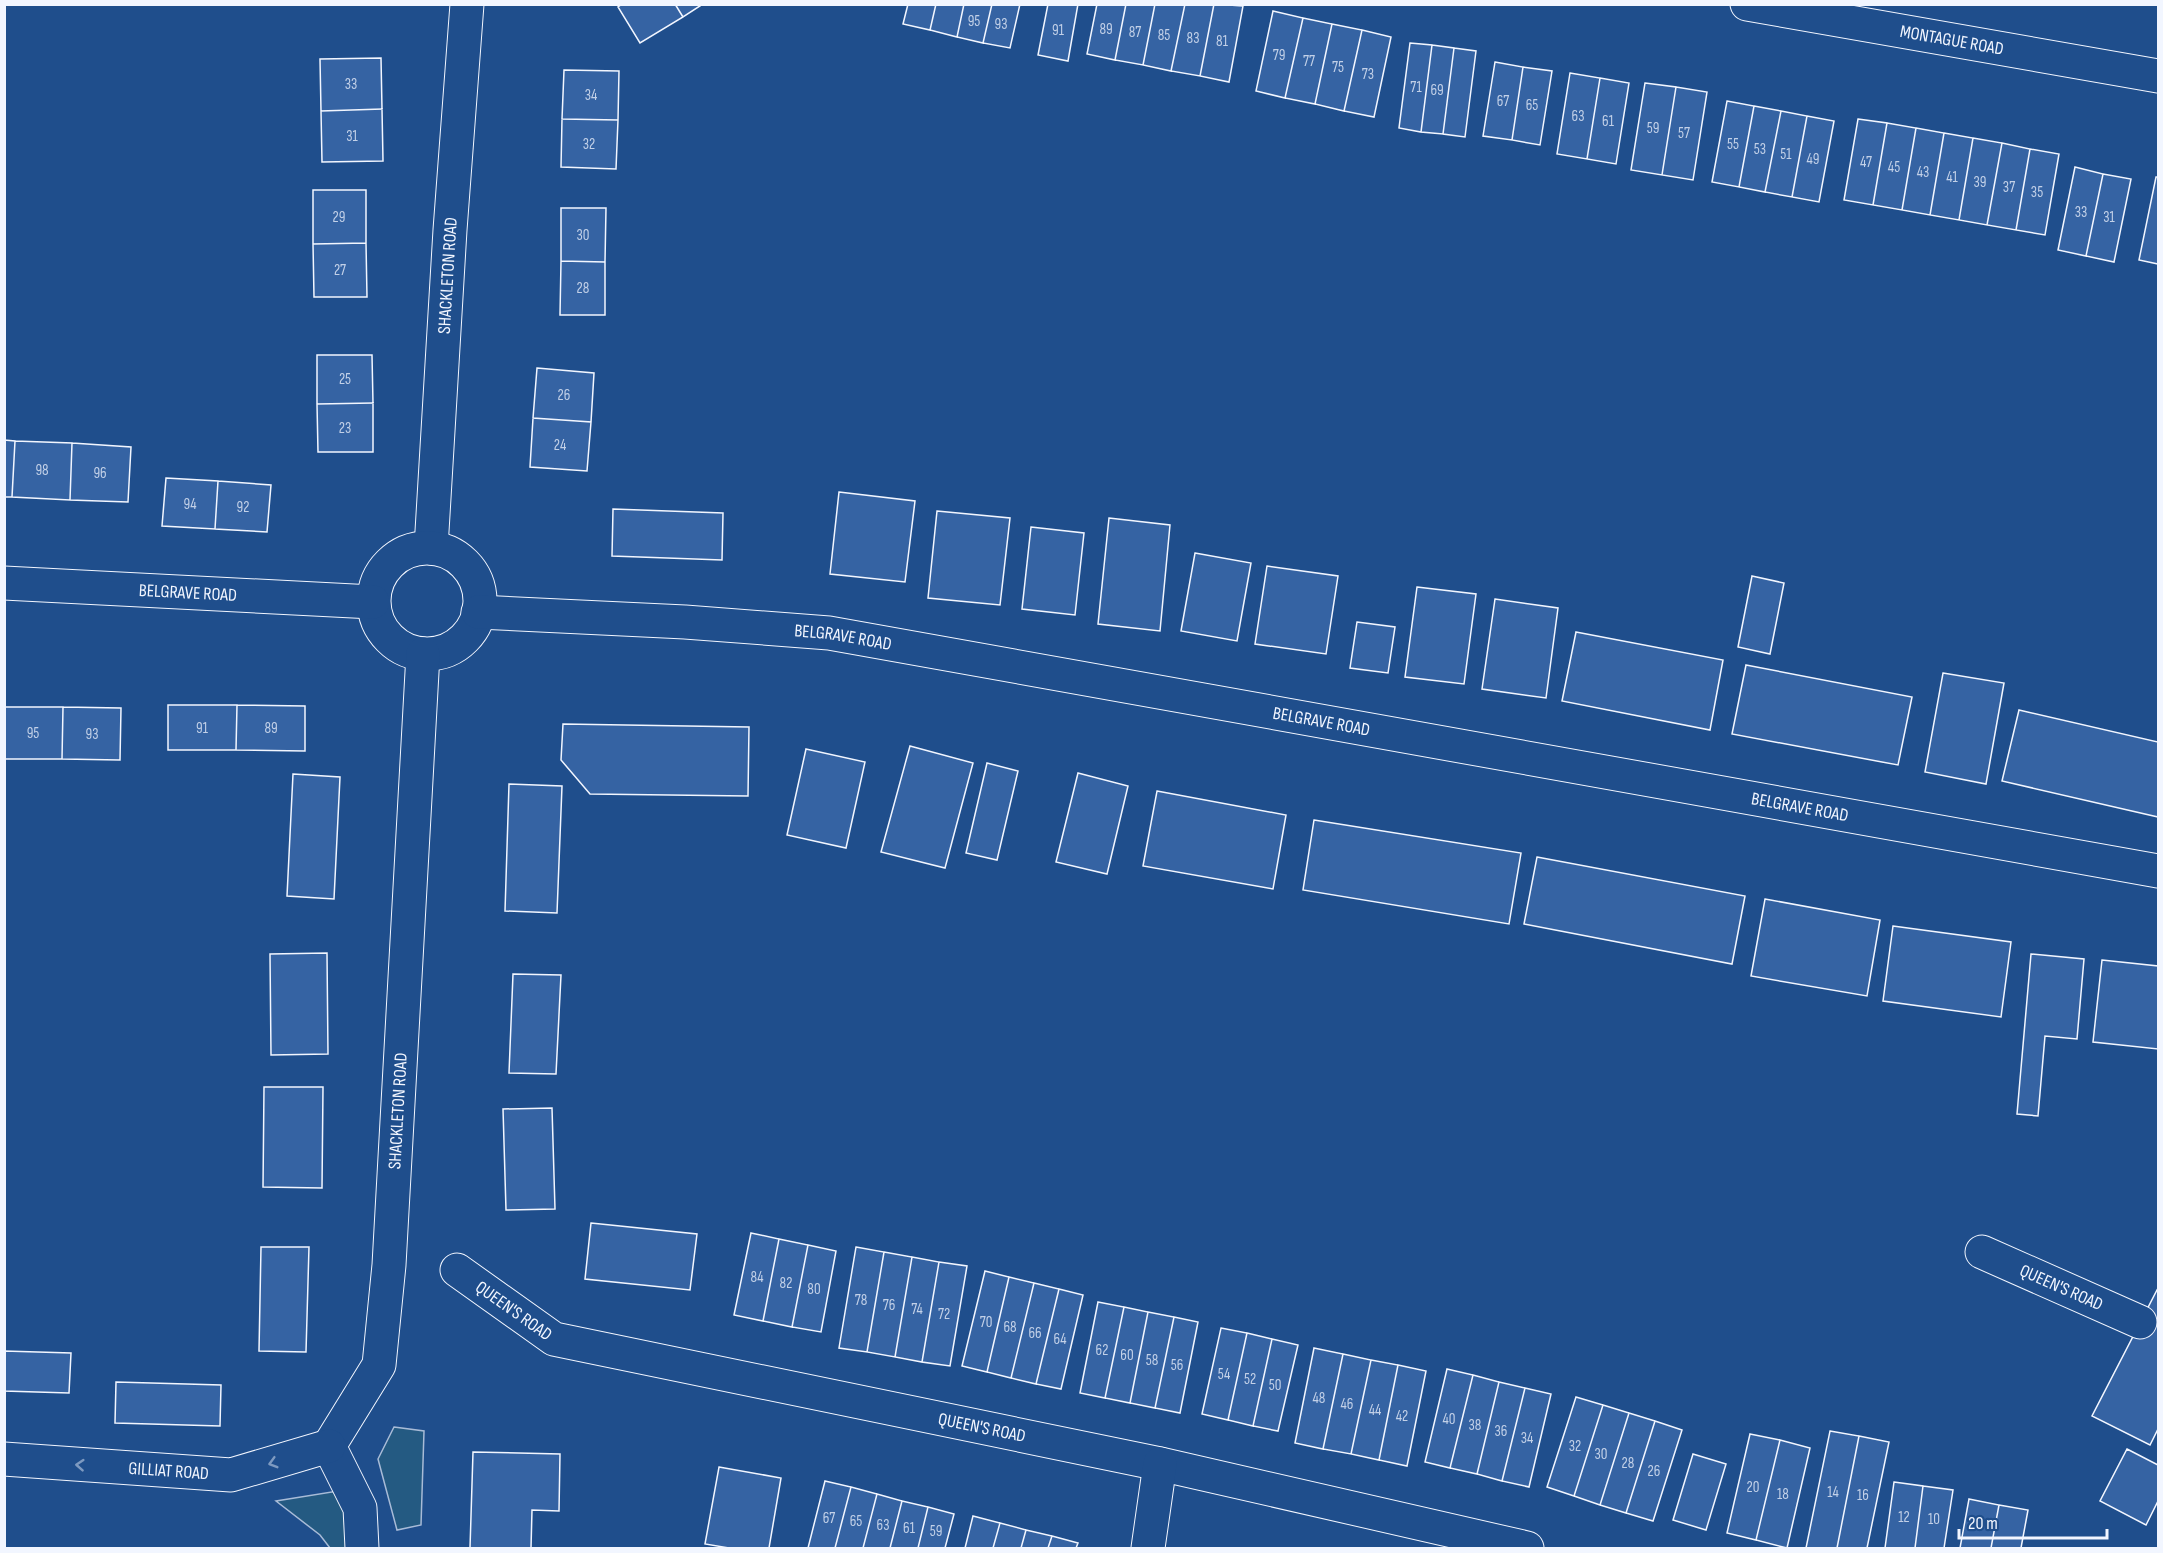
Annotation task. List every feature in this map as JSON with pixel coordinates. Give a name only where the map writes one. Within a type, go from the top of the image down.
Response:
[{"type":"street","name":"SHACKLETON ROAD","points":[[430,548],[467,4]]},
{"type":"street","name":"MONTAGUE ROAD","points":[[1747,4],[2158,76]]},
{"type":"street","points":[[430,548],[448,552],[463,562],[474,577],[479,594],[478,612],[473,627],[465,639],[452,648],[438,653],[423,654],[407,650],[394,643],[383,632],[376,617],[373,602],[376,584],[384,570],[397,557],[413,550],[430,548]]},
{"type":"street","name":"BELGRAVE ROAD","points":[[4,583],[373,602]]},
{"type":"street","name":"BELGRAVE ROAD","points":[[478,612],[685,622],[829,633],[2158,871]]},
{"type":"street","name":"SHACKLETON ROAD","points":[[329,1446],[379,1365],[389,1265],[423,654]]},
{"type":"street","name":"QUEEN'S ROAD","points":[[1982,1252],[2140,1322]]},
{"type":"street","name":"QUEEN'S ROAD","points":[[457,1270],[554,1339],[1160,1464],[1527,1548]]},
{"type":"street","points":[[329,1446],[360,1508],[362,1548]]},
{"type":"street","name":"GILLIAT ROAD","points":[[4,1460],[231,1475],[329,1446]]},
{"type":"street","points":[[1148,1548],[1160,1464]]},
{"type":"shaded area","points":[[394,1427],[424,1431],[421,1525],[397,1530],[378,1459]]},
{"type":"shaded area","points":[[344,1490],[367,1548],[330,1548],[320,1535],[276,1501]]},
{"type":"building","points":[[622,4],[675,4],[683,17],[640,43],[618,7]]},
{"type":"building","points":[[675,4],[703,4],[683,17]]},
{"type":"building","points":[[908,4],[936,4],[930,30],[903,24]]},
{"type":"building","points":[[936,4],[964,4],[957,37],[930,30]]},
{"type":"building","points":[[964,4],[992,4],[983,43],[957,37]]},
{"type":"building","points":[[992,4],[1020,4],[1010,48],[983,43]]},
{"type":"building","points":[[1048,4],[1078,4],[1068,61],[1038,55]]},
{"type":"building","points":[[1097,4],[1126,4],[1115,60],[1087,54]]},
{"type":"building","points":[[1126,4],[1155,4],[1143,65],[1115,60]]},
{"type":"building","points":[[1155,4],[1185,4],[1171,71],[1143,65]]},
{"type":"building","points":[[1185,4],[1214,4],[1200,76],[1171,71]]},
{"type":"building","points":[[1214,4],[1243,6],[1229,82],[1200,76]]},
{"type":"building","points":[[1273,11],[1303,18],[1285,98],[1256,91]]},
{"type":"building","points":[[1303,18],[1332,24],[1315,104],[1285,98]]},
{"type":"building","points":[[1332,24],[1362,30],[1344,111],[1315,104]]},
{"type":"building","points":[[1362,30],[1391,37],[1374,117],[1344,111]]},
{"type":"building","points":[[1410,43],[1432,45],[1421,132],[1399,128]]},
{"type":"building","points":[[1432,45],[1454,48],[1443,134],[1421,132]]},
{"type":"building","points":[[1454,48],[1476,51],[1465,137],[1443,134]]},
{"type":"building","points":[[381,58],[382,109],[321,111],[320,59]]},
{"type":"building","points":[[1495,62],[1523,67],[1512,140],[1483,136]]},
{"type":"building","points":[[1523,67],[1552,71],[1540,145],[1512,140]]},
{"type":"building","points":[[564,70],[619,71],[618,120],[562,119]]},
{"type":"building","points":[[1570,73],[1600,78],[1587,159],[1557,154]]},
{"type":"building","points":[[1600,78],[1629,83],[1616,164],[1587,159]]},
{"type":"building","points":[[1645,83],[1676,87],[1662,175],[1631,170]]},
{"type":"building","points":[[1676,87],[1707,92],[1693,180],[1662,175]]},
{"type":"building","points":[[1727,101],[1754,106],[1739,187],[1712,182]]},
{"type":"building","points":[[1754,106],[1781,111],[1765,192],[1739,187]]},
{"type":"building","points":[[382,109],[383,161],[322,162],[321,111]]},
{"type":"building","points":[[1781,111],[1807,116],[1792,197],[1765,192]]},
{"type":"building","points":[[1807,116],[1834,121],[1819,202],[1792,197]]},
{"type":"building","points":[[562,119],[618,120],[616,169],[561,167]]},
{"type":"building","points":[[1858,119],[1887,123],[1873,205],[1844,200]]},
{"type":"building","points":[[1887,123],[1916,128],[1902,210],[1873,205]]},
{"type":"building","points":[[1916,128],[1944,133],[1930,215],[1902,210]]},
{"type":"building","points":[[1944,133],[1973,138],[1959,220],[1930,215]]},
{"type":"building","points":[[1973,138],[2002,143],[1987,225],[1959,220]]},
{"type":"building","points":[[2002,143],[2030,149],[2016,230],[1987,225]]},
{"type":"building","points":[[2030,149],[2059,154],[2045,235],[2016,230]]},
{"type":"building","points":[[2075,167],[2103,174],[2086,256],[2058,250]]},
{"type":"building","points":[[2103,174],[2131,179],[2114,262],[2086,256]]},
{"type":"building","points":[[2156,177],[2158,177],[2158,264],[2139,260]]},
{"type":"building","points":[[313,190],[366,190],[366,243],[313,244]]},
{"type":"building","points":[[561,208],[606,208],[605,262],[561,261]]},
{"type":"building","points":[[366,243],[367,297],[314,297],[313,244]]},
{"type":"building","points":[[561,261],[605,262],[605,315],[560,315]]},
{"type":"building","points":[[317,355],[372,355],[373,403],[317,404]]},
{"type":"building","points":[[537,368],[594,373],[591,422],[533,418]]},
{"type":"building","points":[[373,403],[373,452],[318,452],[317,404]]},
{"type":"building","points":[[533,418],[591,422],[587,471],[530,467]]},
{"type":"building","points":[[4,440],[15,441],[12,497],[4,497]]},
{"type":"building","points":[[15,441],[72,443],[70,500],[12,497]]},
{"type":"building","points":[[72,443],[131,447],[128,502],[70,500]]},
{"type":"building","points":[[166,478],[218,481],[215,529],[162,526]]},
{"type":"building","points":[[218,481],[271,485],[267,532],[215,529]]},
{"type":"building","points":[[839,492],[915,501],[905,582],[830,574]]},
{"type":"building","points":[[613,509],[723,513],[722,560],[612,556]]},
{"type":"building","points":[[937,511],[1010,518],[1000,605],[928,598]]},
{"type":"building","points":[[1109,518],[1170,525],[1160,631],[1098,624]]},
{"type":"building","points":[[1031,527],[1084,533],[1075,615],[1022,609]]},
{"type":"building","points":[[1195,553],[1251,563],[1237,641],[1181,631]]},
{"type":"building","points":[[1267,566],[1338,576],[1326,654],[1255,644]]},
{"type":"building","points":[[1752,576],[1784,583],[1770,654],[1738,647]]},
{"type":"building","points":[[1417,587],[1476,594],[1464,684],[1405,677]]},
{"type":"building","points":[[1495,599],[1558,608],[1546,698],[1482,689]]},
{"type":"building","points":[[1357,622],[1395,627],[1388,673],[1350,668]]},
{"type":"building","points":[[1576,632],[1723,660],[1710,730],[1562,701]]},
{"type":"building","points":[[1746,665],[1912,697],[1898,765],[1732,734]]},
{"type":"building","points":[[1943,673],[2004,683],[1986,784],[1925,772]]},
{"type":"building","points":[[168,705],[237,705],[236,750],[168,750]]},
{"type":"building","points":[[237,705],[305,706],[305,751],[236,750]]},
{"type":"building","points":[[4,707],[63,707],[62,759],[4,759]]},
{"type":"building","points":[[63,707],[121,708],[120,760],[62,759]]},
{"type":"building","points":[[2019,710],[2158,742],[2158,817],[2002,781]]},
{"type":"building","points":[[563,724],[749,727],[748,796],[590,794],[561,760]]},
{"type":"building","points":[[910,746],[973,763],[945,868],[881,852]]},
{"type":"building","points":[[806,749],[865,762],[846,848],[787,835]]},
{"type":"building","points":[[987,763],[1018,771],[997,860],[966,853]]},
{"type":"building","points":[[1078,773],[1128,786],[1107,874],[1056,862]]},
{"type":"building","points":[[293,774],[340,777],[334,899],[287,896]]},
{"type":"building","points":[[509,784],[562,786],[557,913],[505,911]]},
{"type":"building","points":[[1157,791],[1286,815],[1273,889],[1143,866]]},
{"type":"building","points":[[1314,820],[1521,853],[1509,924],[1303,890]]},
{"type":"building","points":[[1537,857],[1745,896],[1732,964],[1524,924]]},
{"type":"building","points":[[1765,899],[1880,920],[1867,996],[1751,976]]},
{"type":"building","points":[[1893,926],[2011,942],[2001,1017],[1883,1001]]},
{"type":"building","points":[[327,953],[328,1054],[271,1055],[270,954]]},
{"type":"building","points":[[2031,954],[2084,959],[2077,1039],[2045,1036],[2038,1116],[2017,1114]]},
{"type":"building","points":[[2102,960],[2158,966],[2158,1049],[2093,1042]]},
{"type":"building","points":[[513,974],[561,975],[556,1074],[509,1073]]},
{"type":"building","points":[[264,1087],[323,1087],[322,1188],[263,1187]]},
{"type":"building","points":[[552,1108],[555,1209],[506,1210],[503,1109]]},
{"type":"building","points":[[591,1223],[697,1234],[690,1290],[585,1279]]},
{"type":"building","points":[[751,1233],[779,1239],[763,1321],[734,1315]]},
{"type":"building","points":[[779,1239],[808,1245],[792,1327],[763,1321]]},
{"type":"building","points":[[808,1245],[836,1251],[821,1332],[792,1327]]},
{"type":"building","points":[[261,1247],[309,1247],[306,1352],[259,1351]]},
{"type":"building","points":[[856,1247],[884,1252],[867,1352],[839,1348]]},
{"type":"building","points":[[884,1252],[912,1257],[895,1357],[867,1352]]},
{"type":"building","points":[[912,1257],[939,1262],[922,1362],[895,1357]]},
{"type":"building","points":[[939,1262],[967,1266],[950,1366],[922,1362]]},
{"type":"building","points":[[985,1271],[1009,1277],[987,1372],[962,1366]]},
{"type":"building","points":[[1009,1277],[1034,1283],[1011,1378],[987,1372]]},
{"type":"building","points":[[1034,1283],[1059,1289],[1036,1384],[1011,1378]]},
{"type":"building","points":[[1059,1289],[1083,1295],[1061,1389],[1036,1384]]},
{"type":"building","points":[[2157,1290],[2158,1429],[2150,1445],[2092,1416]]},
{"type":"building","points":[[1098,1302],[1124,1307],[1105,1398],[1080,1393]]},
{"type":"building","points":[[1124,1307],[1148,1312],[1130,1403],[1105,1398]]},
{"type":"building","points":[[1148,1312],[1174,1317],[1155,1408],[1130,1403]]},
{"type":"building","points":[[1174,1317],[1198,1322],[1180,1413],[1155,1408]]},
{"type":"building","points":[[1221,1328],[1247,1333],[1228,1420],[1202,1414]]},
{"type":"building","points":[[1247,1333],[1272,1339],[1253,1426],[1228,1420]]},
{"type":"building","points":[[1272,1339],[1298,1345],[1278,1431],[1253,1426]]},
{"type":"building","points":[[1314,1348],[1343,1354],[1323,1449],[1295,1443]]},
{"type":"building","points":[[4,1351],[71,1353],[69,1393],[4,1391]]},
{"type":"building","points":[[1343,1354],[1371,1360],[1351,1454],[1323,1449]]},
{"type":"building","points":[[1371,1360],[1398,1365],[1379,1460],[1351,1454]]},
{"type":"building","points":[[1398,1365],[1426,1371],[1407,1466],[1379,1460]]},
{"type":"building","points":[[1447,1369],[1473,1375],[1450,1468],[1425,1462]]},
{"type":"building","points":[[1473,1375],[1499,1382],[1477,1474],[1450,1468]]},
{"type":"building","points":[[116,1382],[221,1385],[220,1426],[115,1423]]},
{"type":"building","points":[[1499,1382],[1525,1388],[1502,1481],[1477,1474]]},
{"type":"building","points":[[1525,1388],[1551,1394],[1529,1487],[1502,1481]]},
{"type":"building","points":[[1576,1397],[1603,1405],[1574,1496],[1547,1487]]},
{"type":"building","points":[[1603,1405],[1629,1413],[1600,1505],[1574,1496]]},
{"type":"building","points":[[1629,1413],[1655,1421],[1626,1513],[1600,1505]]},
{"type":"building","points":[[1655,1421],[1682,1430],[1653,1521],[1626,1513]]},
{"type":"building","points":[[1830,1431],[1859,1436],[1837,1548],[1806,1548]]},
{"type":"building","points":[[1750,1434],[1780,1440],[1756,1540],[1727,1533]]},
{"type":"building","points":[[1859,1436],[1889,1442],[1867,1548],[1837,1548]]},
{"type":"building","points":[[1780,1440],[1810,1448],[1787,1548],[1756,1540]]},
{"type":"building","points":[[2127,1449],[2158,1465],[2158,1501],[2146,1525],[2100,1501]]},
{"type":"building","points":[[473,1452],[560,1454],[559,1511],[532,1510],[531,1548],[470,1548]]},
{"type":"building","points":[[1693,1454],[1726,1464],[1706,1530],[1673,1520]]},
{"type":"building","points":[[719,1467],[781,1478],[769,1548],[729,1548],[705,1544]]},
{"type":"building","points":[[825,1481],[851,1487],[835,1548],[808,1548]]},
{"type":"building","points":[[1894,1482],[1923,1486],[1915,1548],[1885,1548]]},
{"type":"building","points":[[1923,1486],[1953,1490],[1944,1548],[1915,1548]]},
{"type":"building","points":[[851,1487],[877,1494],[863,1548],[835,1548]]},
{"type":"building","points":[[877,1494],[902,1501],[890,1548],[863,1548]]},
{"type":"building","points":[[1969,1499],[1999,1505],[1991,1548],[1960,1548]]},
{"type":"building","points":[[902,1501],[928,1507],[918,1548],[890,1548]]},
{"type":"building","points":[[1999,1505],[2028,1510],[2021,1548],[1991,1548]]},
{"type":"building","points":[[928,1507],[954,1514],[945,1548],[918,1548]]},
{"type":"building","points":[[973,1516],[1000,1523],[993,1548],[965,1548]]},
{"type":"building","points":[[1000,1523],[1026,1530],[1021,1548],[993,1548]]},
{"type":"building","points":[[1026,1530],[1052,1536],[1048,1548],[1021,1548]]},
{"type":"building","points":[[1052,1536],[1078,1543],[1076,1548],[1048,1548]]}]
